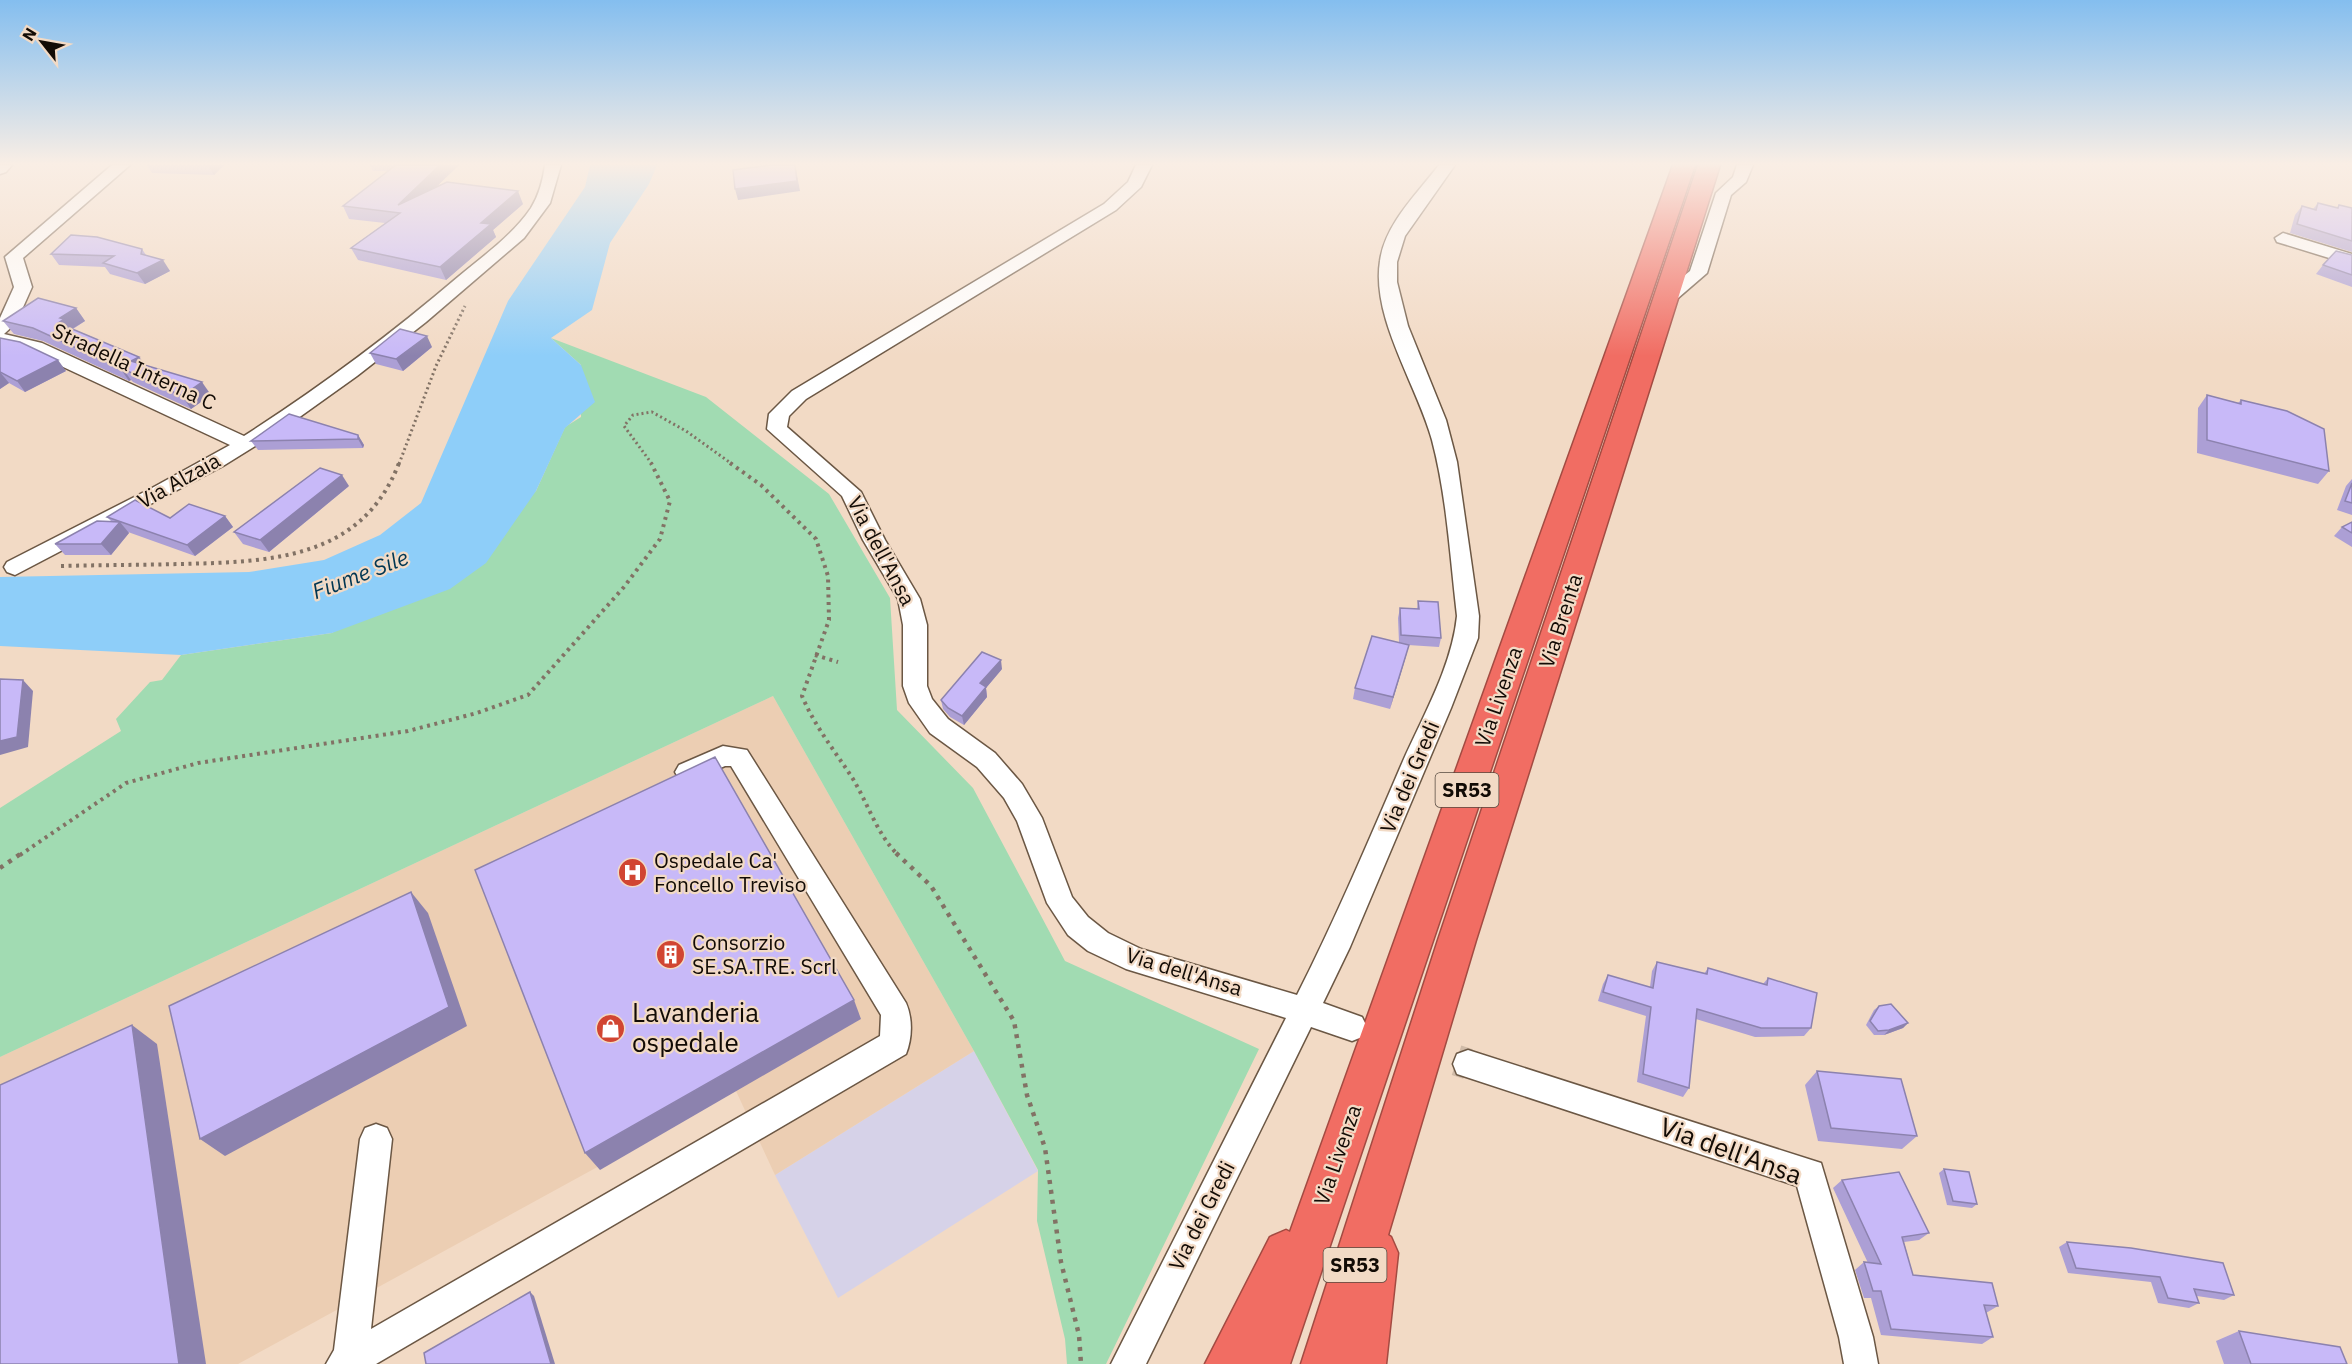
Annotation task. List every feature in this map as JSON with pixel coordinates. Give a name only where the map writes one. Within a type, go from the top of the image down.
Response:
[{"type":"highway","name":"Via Livenza","points":[[1266,1364],[1664,229]]},
{"type":"highway","name":"Via Livenza","points":[[1585,549],[1665,300],[1676,229]]},
{"type":"highway","name":"Via Brenta","points":[[1537,693],[1585,549]]},
{"type":"highway","name":"Via Livenza","points":[[1325,1364],[1537,693]]},
{"type":"highway","points":[[1229,1364],[1342,1144]]},
{"type":"highway","points":[[1362,1364],[1386,1167]]},
{"type":"street","points":[[0,330],[8,323],[23,288],[15,257],[48,229]]},
{"type":"street","name":"Via Alzaia","points":[[15,567],[159,495],[245,444],[329,387],[523,229]]},
{"type":"street","name":"Via dell'Ansa","points":[[1074,229],[806,391],[783,408],[776,425],[780,434],[851,492],[874,540],[909,598],[915,625],[915,686],[921,703],[939,726],[986,760],[1013,791],[1029,818],[1061,903],[1078,926],[1098,942],[1136,960],[1262,996],[1352,1027]]},
{"type":"street","name":"Via dei Gredi","points":[[1128,1364],[1305,1012],[1435,719],[1466,638],[1468,616],[1442,440],[1396,314],[1388,276],[1390,255],[1396,236],[1401,229]]},
{"type":"street","points":[[1665,300],[1698,273],[1712,229]]},
{"type":"street","points":[[2283,238],[2352,260]]},
{"type":"street","name":"Stradella Interna C","points":[[0,339],[35,347],[245,444]]},
{"type":"street","points":[[346,1362],[895,1044],[896,1013],[738,757],[723,756],[669,781]]},
{"type":"street","name":"Via dell'Ansa","points":[[1468,1064],[1810,1174],[1856,1337],[1861,1364]]},
{"type":"street","points":[[346,1362],[376,1139]]},
{"type":"path","points":[[15,567],[239,563],[293,556],[343,534],[369,513],[391,484],[452,332]]},
{"type":"path","points":[[815,655],[838,662]]},
{"type":"shaded area","name":"Ospedale Ca' Foncello Treviso","points":[[773,696],[974,1051],[775,1175],[736,1091],[238,1364],[5,1364],[0,1304],[0,1057]]},
{"type":"shaded area","points":[[974,1051],[1038,1171],[838,1298],[775,1175]]},
{"type":"green space","points":[[551,338],[706,397],[829,494],[890,598],[897,710],[973,788],[1065,961],[1259,1049],[1106,1364],[1067,1364],[1065,1339],[1037,1221],[1038,1170],[974,1051],[773,696],[0,1057],[0,808],[121,731],[116,719],[150,682],[162,680],[181,655],[332,633],[536,491],[565,427],[581,417],[581,365]]},
{"type":"water","name":"Fiume Sile","points":[[557,229],[619,229],[610,243],[592,310],[551,338],[581,365],[595,402],[565,428],[536,491],[486,563],[450,589],[332,633],[181,655],[0,646],[0,577],[249,572],[324,560],[380,535],[421,503],[508,301]]},
{"type":"building","points":[[378,229],[485,229],[440,267],[351,248]]},
{"type":"building","points":[[2312,229],[2352,229],[2352,241]]},
{"type":"building","points":[[71,235],[97,237],[142,249],[141,254],[163,260],[137,273],[103,263],[114,256],[51,254]]},
{"type":"building","points":[[2336,251],[2352,255],[2352,275],[2323,265]]},
{"type":"building","points":[[38,298],[76,308],[60,318],[64,319],[58,323],[139,357],[131,361],[202,382],[182,396],[123,369],[125,365],[120,368],[33,328],[3,321]]},
{"type":"building","points":[[400,329],[427,336],[396,359],[370,353]]},
{"type":"building","points":[[0,338],[20,342],[58,360],[17,381],[0,372]]},
{"type":"building","points":[[2207,395],[2241,404],[2241,400],[2287,411],[2324,429],[2329,471],[2207,440]]},
{"type":"building","points":[[289,414],[358,435],[358,439],[251,441]]},
{"type":"building","points":[[320,468],[342,475],[260,540],[234,532]]},
{"type":"building","points":[[2352,483],[2352,503],[2345,501]]},
{"type":"building","points":[[135,500],[170,518],[189,504],[225,516],[187,545],[107,517]]},
{"type":"building","points":[[97,521],[120,522],[101,544],[55,544]]},
{"type":"building","points":[[2352,522],[2352,533],[2342,527]]},
{"type":"building","points":[[1418,601],[1438,602],[1441,638],[1401,635],[1400,608],[1419,609]]},
{"type":"building","points":[[1372,636],[1409,645],[1393,697],[1355,688]]},
{"type":"building","points":[[982,652],[1001,660],[980,683],[986,687],[962,716],[948,708],[941,700]]},
{"type":"building","points":[[0,679],[23,680],[17,737],[0,741]]},
{"type":"building","name":"Consorzio SE.SA.TRE. Scrl","points":[[715,757],[854,1000],[585,1153],[475,870]]},
{"type":"building","points":[[411,892],[449,1007],[200,1139],[169,1006]]},
{"type":"building","points":[[1657,962],[1707,974],[1708,968],[1767,985],[1768,978],[1817,993],[1811,1028],[1761,1028],[1697,1009],[1689,1088],[1643,1074],[1651,1007],[1603,992],[1608,975],[1653,988]]},
{"type":"building","points":[[1891,1004],[1908,1023],[1889,1030],[1878,1031],[1870,1021],[1879,1006]]},
{"type":"building","points":[[132,1025],[179,1364],[0,1364],[0,1085]]},
{"type":"building","points":[[1817,1071],[1901,1079],[1917,1136],[1831,1128]]},
{"type":"building","points":[[1944,1169],[1969,1172],[1977,1204],[1953,1201]]},
{"type":"building","points":[[1899,1172],[1929,1233],[1902,1237],[1913,1275],[1992,1283],[1998,1306],[1984,1305],[1993,1337],[1891,1329],[1881,1291],[1873,1291],[1864,1262],[1881,1264],[1842,1180]]},
{"type":"building","points":[[2067,1242],[2131,1248],[2223,1263],[2234,1295],[2194,1289],[2199,1303],[2168,1298],[2160,1277],[2076,1268]]},
{"type":"building","points":[[530,1292],[551,1364],[426,1364],[424,1353]]},
{"type":"building","points":[[2239,1331],[2340,1347],[2347,1364],[2251,1364]]},
{"type":"tunnel","points":[[1369,1032],[1468,1064]]},
{"type":"place","name":"Ospedale Ca' Foncello Treviso","points":[[633,873]]},
{"type":"place","name":"Consorzio SE.SA.TRE. Scrl","points":[[671,955]]},
{"type":"place","name":"Lavanderia ospedale","points":[[611,1028]]}]
